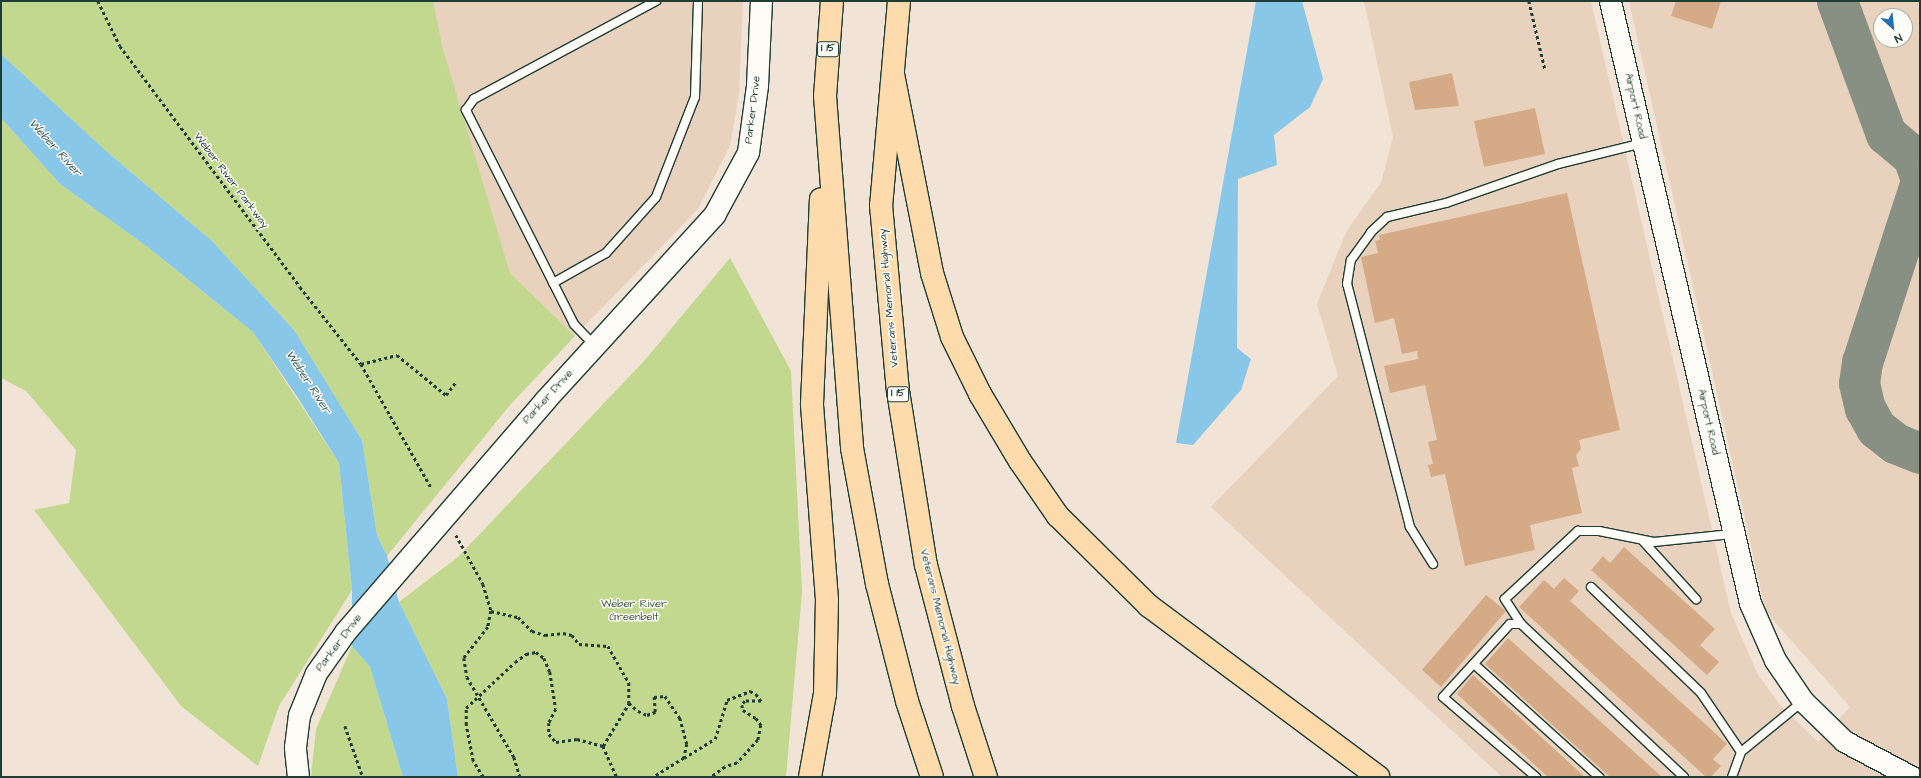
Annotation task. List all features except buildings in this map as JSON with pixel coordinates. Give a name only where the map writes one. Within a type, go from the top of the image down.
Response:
[{"type":"highway","name":"I 15","points":[[832,1],[825,96],[852,448],[877,584],[907,701],[932,777]]},
{"type":"highway","name":"Veterans Memorial Highway","points":[[899,1],[881,205],[898,391],[926,564],[963,706],[986,777]]},
{"type":"highway","points":[[893,74],[932,273],[952,338],[980,394],[1020,462],[1058,516],[1149,606],[1378,777]]},
{"type":"highway","points":[[810,777],[818,741],[826,678],[827,600],[812,404],[825,96]]},
{"type":"street","name":"Parker Drive","points":[[298,777],[295,747],[299,715],[316,673],[345,632],[594,346],[714,215],[748,152],[757,85],[761,1]]},
{"type":"street","name":"Airport Road","points":[[1610,1],[1644,143],[1732,534],[1750,603],[1775,660],[1803,701],[1844,741],[1912,777]]},
{"type":"lane","points":[[594,346],[574,324],[467,116],[468,103],[656,1]]},
{"type":"lane","points":[[553,283],[606,253],[656,197],[695,97],[698,1]]},
{"type":"lane","points":[[1433,564],[1410,527],[1347,284],[1351,260],[1371,232],[1387,217],[1446,203],[1481,188],[1558,164],[1644,143]]},
{"type":"lane","points":[[1684,777],[1521,624],[1505,599],[1578,531],[1599,531],[1643,541],[1732,534]]},
{"type":"lane","points":[[1643,541],[1696,599]]},
{"type":"lane","points":[[1591,587],[1701,693],[1741,752]]},
{"type":"lane","points":[[1521,624],[1510,624],[1444,697],[1536,777]]},
{"type":"lane","points":[[1474,664],[1599,777]]},
{"type":"lane","points":[[1732,777],[1741,752],[1803,701]]},
{"type":"path","name":"Weber River Parkway","points":[[98,1],[120,46],[300,287],[362,364],[431,486]]},
{"type":"path","points":[[1530,1],[1545,69]]},
{"type":"path","points":[[362,364],[396,355],[446,395],[455,383]]},
{"type":"path","points":[[456,534],[483,584],[491,611],[488,627],[464,658],[467,677],[514,757],[520,777]]},
{"type":"path","points":[[491,611],[518,617],[532,631],[545,635],[563,633],[572,636],[579,644],[608,646],[629,683],[629,703],[603,746]]},
{"type":"path","points":[[483,777],[473,761],[466,725],[466,708],[477,695],[496,683],[526,654],[536,652],[544,658],[550,672],[556,709],[549,723],[549,734],[556,742],[577,739],[603,746]]},
{"type":"path","points":[[654,777],[716,739],[726,700],[750,691],[756,694],[761,701],[745,701],[742,705],[743,710],[756,718],[761,725],[758,740],[737,763],[725,766],[711,777]]},
{"type":"path","points":[[629,703],[647,715],[655,712],[654,697],[665,696],[673,704],[684,731],[687,744],[684,758]]},
{"type":"path","points":[[345,726],[363,777]]},
{"type":"path","points":[[603,746],[617,777]]},
{"type":"path","points":[[586,777],[593,777]]},
{"type":"shaded area","points":[[430,1],[743,1],[739,93],[730,146],[698,209],[575,336],[510,273],[438,44]]},
{"type":"shaded area","points":[[1364,1],[1591,1],[1731,613],[1757,673],[1780,705],[1818,742],[1850,707],[1766,612],[1629,1],[1920,1],[1920,777],[1502,777],[1211,507],[1338,376],[1317,304],[1347,230],[1381,183],[1393,137]]},
{"type":"green space","points":[[1,1],[433,1],[442,46],[510,273],[575,336],[510,405],[387,556],[377,535],[362,440],[294,330],[212,241],[105,150],[1,54]]},
{"type":"green space","points":[[1,118],[60,184],[149,248],[253,332],[339,463],[352,590],[279,706],[258,766],[181,706],[34,510],[69,503],[76,450],[26,391],[1,378]]},
{"type":"green space","name":"Weber River Greenbelt","points":[[730,258],[791,371],[802,592],[786,777],[458,777],[447,699],[399,602],[458,557],[645,360]]},
{"type":"green space","points":[[352,646],[370,667],[403,777],[311,777],[316,729]]},
{"type":"water","points":[[1256,1],[1302,1],[1323,79],[1310,107],[1274,135],[1277,165],[1238,179],[1237,348],[1251,359],[1241,390],[1193,445],[1176,443]]},
{"type":"water","name":"Weber River","points":[[1,54],[105,150],[212,241],[294,330],[362,440],[377,535],[387,556],[399,602],[447,699],[458,777],[403,777],[370,667],[352,646],[352,590],[339,463],[298,398],[253,332],[149,248],[60,184],[1,118]]},
{"type":"taxiway","points":[[1837,1],[1886,134],[1913,157],[1920,176]]},
{"type":"taxiway","points":[[1920,184],[1862,362],[1859,383],[1865,408],[1876,428],[1895,443],[1920,453]]}]
